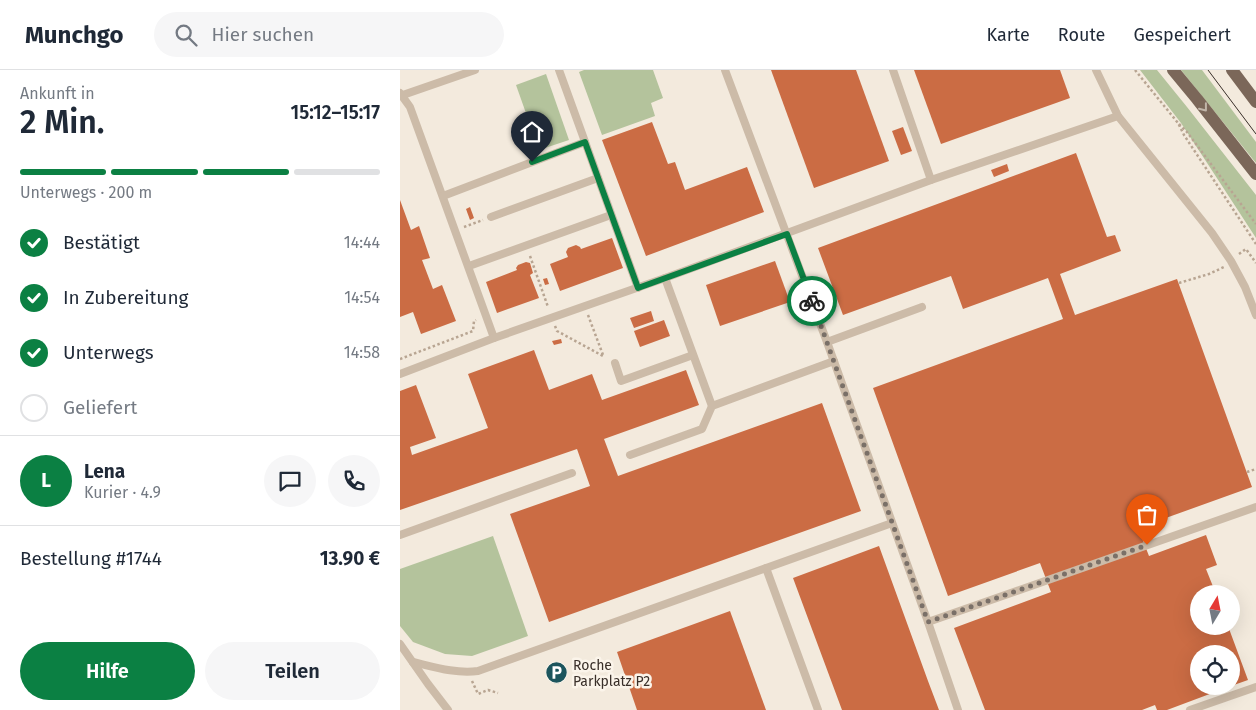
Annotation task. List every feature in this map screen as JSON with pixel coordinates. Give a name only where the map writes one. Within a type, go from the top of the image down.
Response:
[{"type":"main road","points":[[1173,70],[1256,174]]},
{"type":"main road","points":[[1232,70],[1256,102]]},
{"type":"lane","points":[[475,70],[401,95],[410,107],[494,338]]},
{"type":"lane","points":[[559,70],[638,288]]},
{"type":"lane","points":[[725,70],[834,361],[958,710]]},
{"type":"lane","points":[[893,70],[931,180]]},
{"type":"lane","points":[[1096,70],[1118,116],[1212,233],[1226,254],[1245,287],[1256,314]]},
{"type":"lane","points":[[400,374],[494,338],[638,288],[931,180],[1118,116]]},
{"type":"lane","points":[[443,196],[585,142]]},
{"type":"lane","points":[[491,217],[598,178]]},
{"type":"lane","points":[[469,266],[611,215]]},
{"type":"lane","points":[[630,455],[702,429],[712,406],[665,278]]},
{"type":"lane","points":[[827,342],[922,308]]},
{"type":"lane","points":[[615,363],[621,380],[693,355]]},
{"type":"lane","points":[[712,406],[834,361]]},
{"type":"lane","points":[[400,535],[572,473]]},
{"type":"lane","points":[[928,622],[1256,507]]},
{"type":"lane","points":[[413,662],[448,671],[478,672],[892,523]]},
{"type":"lane","points":[[766,568],[818,710]]},
{"type":"lane","points":[[400,644],[448,710]]},
{"type":"lane","points":[[1190,710],[1256,687]]},
{"type":"path","points":[[1135,70],[1187,132],[1256,224]]},
{"type":"path","points":[[1178,123],[1256,244]]},
{"type":"path","points":[[455,230],[491,217]]},
{"type":"path","points":[[526,245],[557,331],[603,356]]},
{"type":"path","points":[[1178,283],[1191,279]]},
{"type":"path","points":[[585,307],[605,361],[615,363]]},
{"type":"path","points":[[400,359],[473,331],[474,321],[486,315]]},
{"type":"path","points":[[1247,472],[1256,469]]},
{"type":"path","points":[[468,673],[478,694],[488,690],[498,693]]},
{"type":"green space","points":[[584,70],[653,70],[663,98],[651,103],[655,116],[602,135],[579,72]]},
{"type":"green space","points":[[1140,70],[1157,70],[1256,195],[1256,238],[1181,123]]},
{"type":"green space","points":[[1181,70],[1202,70],[1256,142],[1256,163]]},
{"type":"green space","points":[[546,74],[569,140],[539,150],[516,85]]},
{"type":"green space","points":[[493,536],[528,636],[472,656],[445,654],[413,642],[400,626],[400,569]]},
{"type":"building","points":[[771,70],[856,70],[889,161],[814,188]]},
{"type":"building","points":[[914,70],[1060,70],[1070,98],[941,144]]},
{"type":"building","points":[[652,122],[668,164],[675,162],[685,190],[747,167],[764,212],[646,256],[602,140]]},
{"type":"building","points":[[903,127],[912,151],[901,155],[892,131]]},
{"type":"building","points":[[1076,153],[1107,237],[1115,235],[1121,251],[1060,274],[1075,315],[1177,279],[1252,487],[1138,528],[1149,556],[1206,535],[1217,565],[1206,569],[1212,585],[1190,585],[1190,635],[1231,635],[1235,645],[1190,645],[1190,695],[1208,695],[1167,710],[1157,710],[1155,705],[1142,710],[985,710],[954,628],[1051,592],[1040,563],[948,596],[873,388],[1063,319],[1048,278],[963,309],[951,276],[843,315],[818,248]]},
{"type":"building","points":[[1007,164],[1009,171],[994,177],[991,170]]},
{"type":"building","points":[[400,200],[411,230],[419,226],[430,258],[422,260],[433,289],[442,285],[456,321],[421,334],[413,312],[400,317]]},
{"type":"building","points":[[470,207],[474,218],[470,220],[466,209]]},
{"type":"building","points":[[612,238],[623,268],[560,291],[550,264],[568,257],[566,252],[568,248],[576,245],[581,249]]},
{"type":"building","points":[[775,261],[790,302],[720,326],[706,285]]},
{"type":"building","points":[[526,262],[530,263],[533,273],[530,275],[539,298],[497,313],[486,282],[517,270],[518,265]]},
{"type":"building","points":[[547,278],[549,284],[545,285],[543,279]]},
{"type":"building","points":[[651,311],[654,321],[634,328],[630,318]]},
{"type":"building","points":[[664,320],[670,336],[640,347],[634,331]]},
{"type":"building","points":[[561,339],[562,343],[554,345],[552,341]]},
{"type":"building","points":[[534,350],[549,390],[592,374],[602,400],[686,370],[699,405],[604,439],[618,476],[822,403],[861,511],[549,622],[510,514],[590,486],[577,449],[400,510],[400,391],[416,385],[436,438],[410,447],[412,455],[488,428],[468,374]]},
{"type":"building","points":[[879,546],[939,710],[842,710],[793,578]]},
{"type":"building","points":[[730,611],[766,710],[637,710],[617,652]]},
{"type":"building","points":[[1240,658],[1248,680],[1240,683]]},
{"type":"tram line","points":[[1208,70],[1256,134]]},
{"type":"way so far","points":[[812,301],[928,622],[1147,545]]},
{"type":"place","name":"Roche Parkplatz P2","points":[[557,673]]},
{"type":"route","points":[[532,162],[585,142],[638,288],[787,234],[812,301]]}]
